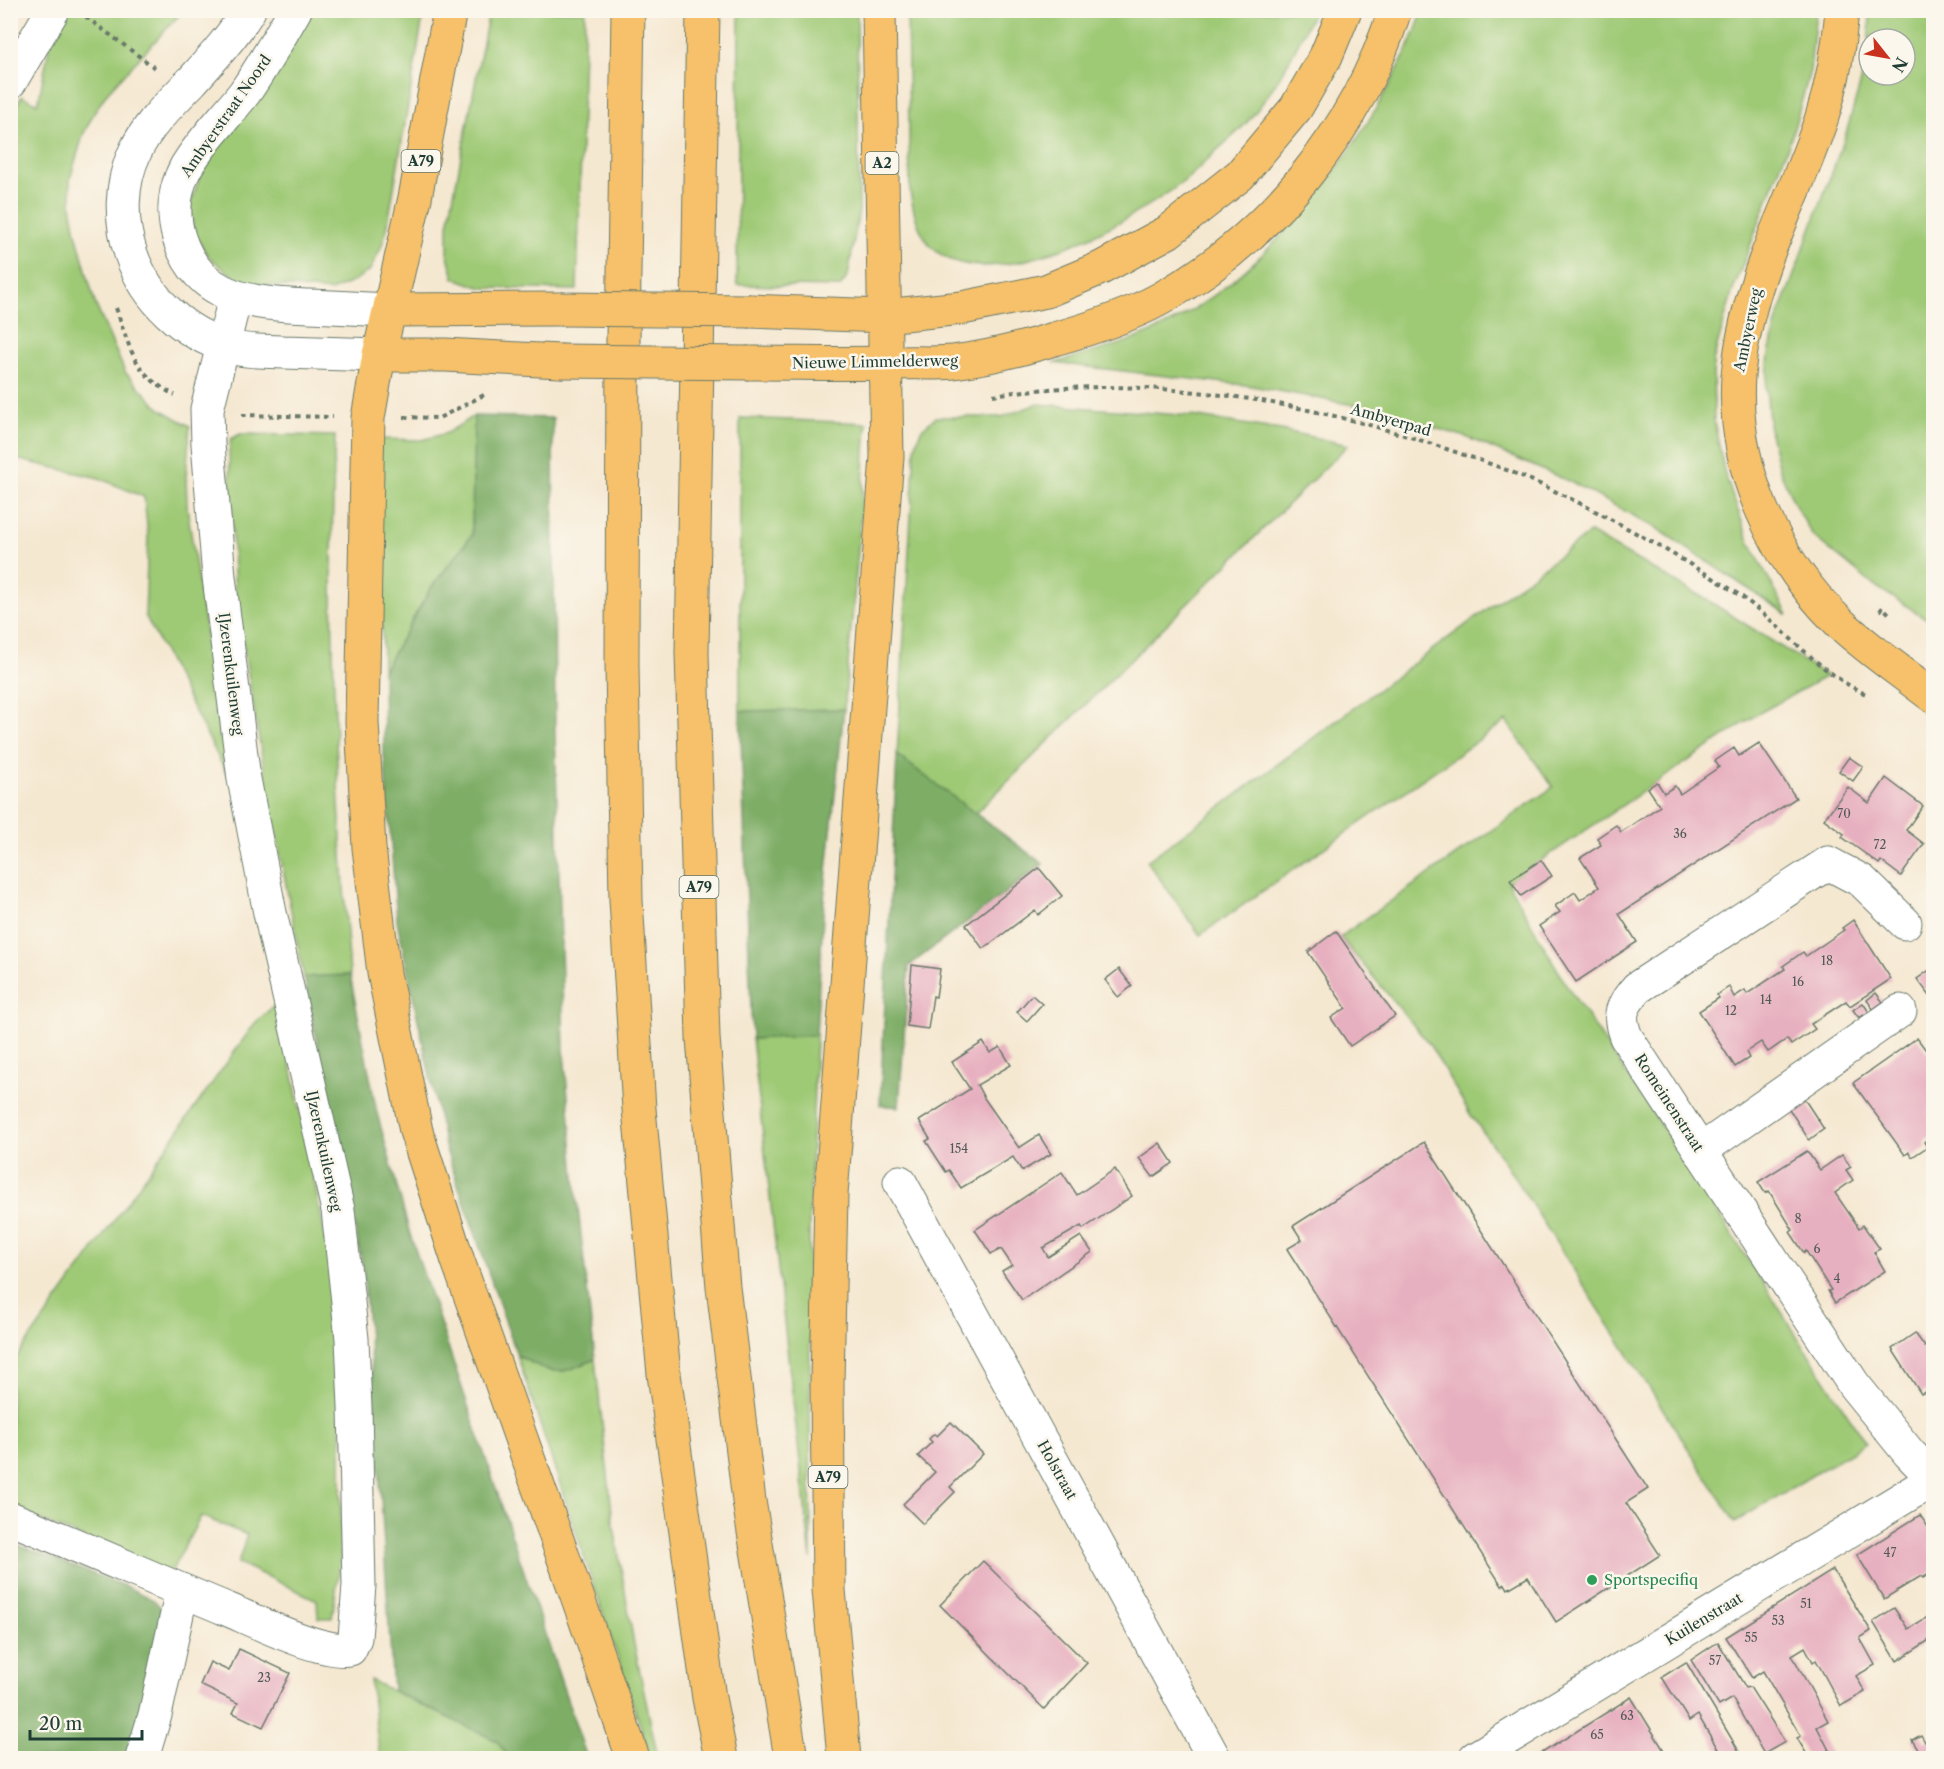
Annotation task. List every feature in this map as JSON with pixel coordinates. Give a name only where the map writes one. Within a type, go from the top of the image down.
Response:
[{"type":"main road","name":"A79","points":[[390,310],[415,198],[450,10]]},
{"type":"main road","points":[[628,10],[622,339],[622,629],[626,900],[639,1108],[664,1374],[709,1698],[721,1758]]},
{"type":"main road","name":"A79","points":[[703,10],[692,653],[703,1038],[723,1287],[749,1501],[791,1758]]},
{"type":"main road","name":"A2","points":[[879,10],[884,316]]},
{"type":"main road","points":[[633,1758],[458,1261],[416,1131],[384,973],[369,848],[362,722],[368,418],[390,310],[561,309],[884,316],[962,308],[1046,291],[1101,268],[1168,232],[1240,175],[1296,108],[1331,46],[1345,10]]},
{"type":"main road","name":"Nieuwe Limmelderweg","points":[[379,355],[749,363],[953,362],[1018,350],[1090,329],[1159,299],[1197,275],[1237,245],[1281,203],[1309,172],[1342,126],[1370,75],[1395,10]]},
{"type":"main road","name":"Ambyerweg","points":[[1842,10],[1839,44],[1822,118],[1765,260],[1748,318],[1738,375],[1740,424],[1745,461],[1756,496],[1781,549],[1800,579],[1841,624],[1934,697]]},
{"type":"main road","points":[[884,316],[884,363]]},
{"type":"main road","name":"A79","points":[[844,1758],[830,1590],[827,1384],[831,1195],[887,457],[884,363]]},
{"type":"street","points":[[10,82],[53,10]]},
{"type":"street","points":[[249,10],[223,46],[166,107],[135,152],[127,175],[123,200],[123,221],[127,243],[147,288],[175,320],[200,336],[223,345],[247,350],[379,355]]},
{"type":"street","name":"Ambyerstraat Noord","points":[[295,10],[268,57],[244,92],[186,167],[175,199],[176,226],[190,262],[199,274],[213,286],[235,298],[261,303],[390,310]]},
{"type":"street","name":"IJzerenkuilenweg","points":[[10,1518],[282,1632],[333,1649],[350,1648],[355,1638],[359,1585],[355,1407],[352,1339],[339,1222],[270,913],[244,779],[219,577],[207,409],[235,298]]},
{"type":"street","name":"Romeinenstraat","points":[[1905,923],[1862,881],[1828,863],[1637,988],[1627,1000],[1621,1013],[1621,1024],[1626,1037],[1854,1385],[1909,1453],[1934,1479]]},
{"type":"street","points":[[1700,1151],[1900,1011]]},
{"type":"street","name":"Holstraat","points":[[900,1182],[1214,1758]]},
{"type":"street","name":"Kuilenstraat","points":[[1475,1758],[1934,1479]]},
{"type":"street","points":[[142,1758],[155,1715],[182,1591]]},
{"type":"path","points":[[96,24],[155,69]]},
{"type":"path","name":"Ambyerpad","points":[[990,395],[1066,386],[1146,387],[1257,401],[1315,412],[1398,433],[1524,477],[1592,509],[1692,566],[1753,605],[1830,672]]},
{"type":"green space","points":[[907,10],[1314,11],[1285,67],[1259,107],[1242,128],[1183,182],[1130,217],[1057,251],[1019,262],[983,266],[952,260],[928,243],[916,218],[910,192]]},
{"type":"green space","points":[[61,11],[183,11],[107,93],[94,113],[83,135],[70,179],[71,206],[95,303],[125,372],[159,408],[190,426],[186,476],[187,506],[227,774],[145,615],[148,536],[144,497],[99,478],[11,458],[11,113],[22,96],[38,104],[49,48]]},
{"type":"green space","points":[[304,11],[424,11],[387,229],[381,248],[370,270],[352,282],[331,291],[247,283],[227,272],[208,256],[194,233],[190,206],[199,178]]},
{"type":"green space","points":[[489,11],[585,11],[577,290],[482,288],[454,278],[448,256],[448,225]]},
{"type":"green space","points":[[739,11],[857,11],[859,210],[848,276],[840,287],[737,285]]},
{"type":"green space","points":[[1422,11],[1816,11],[1810,71],[1791,139],[1732,293],[1713,361],[1714,421],[1725,475],[1749,541],[1788,615],[1658,529],[1573,483],[1466,437],[1359,406],[1252,386],[1054,363],[1133,339],[1178,319],[1241,274],[1270,247],[1323,187],[1368,122],[1407,51]]},
{"type":"green space","points":[[1870,11],[1933,11],[1933,623],[1872,584],[1813,536],[1796,507],[1779,469],[1770,433],[1766,386],[1769,355],[1776,323],[1845,137],[1859,87],[1917,87],[1917,27],[1869,27]]},
{"type":"green space","points":[[1037,404],[1192,416],[1281,430],[1348,445],[975,814],[897,755],[915,448],[921,430],[936,417],[1002,417]]},
{"type":"green space","points":[[474,416],[472,535],[431,588],[383,671],[379,439],[422,440],[447,433]]},
{"type":"green space","points":[[474,416],[553,418],[555,729],[564,1052],[577,1199],[595,1359],[563,1371],[548,1370],[517,1355],[445,1147],[397,921],[384,754],[383,671],[431,588],[472,535]]},
{"type":"green space","points":[[740,418],[867,423],[844,709],[740,711]]},
{"type":"green space","points":[[240,434],[335,436],[333,638],[341,840],[350,975],[304,977],[267,787],[235,596],[229,452],[231,439]]},
{"type":"green space","points":[[1590,533],[1712,603],[1827,676],[1756,715],[1508,883],[1567,986],[1665,1131],[1866,1443],[1735,1522],[1506,1164],[1470,1114],[1430,1045],[1340,937],[1553,787],[1506,721],[1200,935],[1147,861]]},
{"type":"green space","points":[[844,709],[824,900],[816,1035],[752,1039],[740,711]]},
{"type":"green space","points":[[897,755],[1043,864],[909,966],[899,1107],[880,1105]]},
{"type":"green space","points":[[350,975],[377,1113],[410,1234],[587,1758],[509,1758],[497,1741],[393,1691],[377,1433],[363,1268],[304,977]]},
{"type":"green space","points":[[276,1004],[286,1041],[332,1270],[341,1433],[341,1557],[332,1618],[318,1618],[317,1600],[238,1563],[247,1535],[201,1516],[170,1574],[11,1508],[11,1365],[255,1023]]},
{"type":"green space","points":[[816,1035],[809,1222],[811,1559],[752,1039]]},
{"type":"green space","points":[[517,1355],[540,1367],[555,1371],[571,1369],[595,1359],[613,1521],[634,1644],[658,1758],[651,1758]]},
{"type":"green space","points":[[10,1542],[125,1586],[154,1600],[164,1611],[141,1758],[11,1758]]},
{"type":"green space","points":[[370,1680],[497,1741],[509,1758],[380,1758]]},
{"type":"building","points":[[1759,743],[1796,798],[1619,914],[1637,942],[1576,982],[1539,926],[1560,912],[1555,906],[1575,892],[1580,900],[1599,887],[1580,858],[1601,845],[1597,838],[1616,825],[1621,832],[1660,806],[1648,788],[1657,782],[1664,793],[1675,786],[1680,794],[1719,767],[1715,761],[1734,748],[1739,756]]},
{"type":"building","points":[[1849,757],[1863,767],[1853,781],[1839,771]]},
{"type":"building","points":[[1886,778],[1923,806],[1906,830],[1924,844],[1901,876],[1881,861],[1879,864],[1842,837],[1844,834],[1824,819],[1848,787],[1869,803]]},
{"type":"building","points":[[1541,860],[1552,876],[1521,896],[1510,880]]},
{"type":"building","points":[[1039,868],[1062,896],[1038,915],[1035,910],[983,949],[966,925]]},
{"type":"building","points":[[1853,920],[1891,979],[1850,1006],[1846,1001],[1811,1024],[1815,1029],[1791,1045],[1787,1039],[1768,1052],[1761,1042],[1746,1052],[1749,1058],[1735,1067],[1699,1011],[1719,998],[1717,995],[1729,987],[1734,997],[1745,990],[1747,994],[1785,969],[1783,966],[1803,952],[1806,956],[1844,930],[1842,928]]},
{"type":"building","points":[[1336,931],[1395,1016],[1350,1046],[1331,1018],[1346,1008],[1308,952]]},
{"type":"building","points":[[912,965],[940,969],[928,1029],[907,1026]]},
{"type":"building","points":[[1934,967],[1934,993],[1930,996],[1917,979]]},
{"type":"building","points":[[1119,969],[1132,986],[1118,997],[1105,980]]},
{"type":"building","points":[[1876,993],[1883,1002],[1873,1009],[1867,1000]]},
{"type":"building","points":[[1032,995],[1042,1004],[1027,1021],[1017,1012]]},
{"type":"building","points":[[1863,1003],[1869,1012],[1859,1018],[1853,1010]]},
{"type":"building","points":[[1917,1038],[1934,1061],[1934,1102],[1931,1104],[1934,1107],[1934,1134],[1924,1142],[1927,1147],[1912,1157],[1909,1152],[1905,1155],[1853,1083]]},
{"type":"building","points":[[983,1042],[990,1053],[1000,1047],[1011,1065],[977,1085],[984,1098],[1019,1148],[1039,1135],[1051,1154],[1022,1171],[1013,1157],[961,1188],[949,1170],[946,1172],[926,1141],[930,1139],[919,1121],[970,1089],[952,1062]]},
{"type":"building","points":[[1799,1091],[1824,1129],[1809,1140],[1784,1101]]},
{"type":"building","points":[[1424,1142],[1648,1489],[1626,1503],[1660,1555],[1556,1622],[1528,1577],[1508,1589],[1505,1584],[1502,1586],[1287,1249],[1302,1240],[1293,1226]]},
{"type":"building","points":[[1160,1143],[1173,1163],[1153,1177],[1139,1158]]},
{"type":"building","points":[[1807,1151],[1820,1170],[1842,1155],[1851,1167],[1846,1170],[1853,1180],[1835,1193],[1859,1228],[1863,1225],[1880,1249],[1874,1252],[1885,1271],[1835,1303],[1828,1291],[1831,1290],[1806,1251],[1804,1253],[1790,1232],[1793,1230],[1769,1191],[1765,1193],[1758,1182]]},
{"type":"building","points":[[1115,1169],[1132,1196],[1083,1229],[1081,1226],[1043,1248],[1048,1257],[1081,1236],[1092,1252],[1022,1300],[1002,1271],[1012,1265],[1001,1249],[991,1254],[975,1230],[1062,1172],[1077,1195]]},
{"type":"building","points":[[1915,1333],[1925,1347],[1934,1341],[1934,1397],[1929,1390],[1921,1394],[1892,1349]]},
{"type":"building","points":[[951,1422],[983,1454],[950,1487],[955,1492],[923,1524],[903,1504],[935,1472],[918,1456],[932,1442],[929,1439],[934,1434],[937,1436]]},
{"type":"building","points":[[1920,1515],[1934,1536],[1934,1571],[1923,1578],[1921,1576],[1884,1599],[1857,1555]]},
{"type":"building","points":[[983,1561],[1087,1663],[1044,1709],[940,1605]]},
{"type":"building","points":[[1833,1570],[1871,1631],[1860,1638],[1875,1665],[1856,1676],[1865,1692],[1841,1706],[1816,1660],[1813,1662],[1805,1647],[1792,1655],[1828,1721],[1817,1727],[1832,1756],[1809,1758],[1797,1738],[1801,1736],[1763,1671],[1752,1678],[1726,1637]]},
{"type":"building","points":[[1894,1608],[1908,1629],[1934,1613],[1934,1637],[1897,1661],[1873,1622]]},
{"type":"building","points":[[1718,1642],[1746,1688],[1750,1687],[1785,1742],[1764,1754],[1732,1698],[1719,1706],[1691,1660]]},
{"type":"building","points":[[239,1649],[290,1673],[263,1727],[233,1713],[238,1703],[200,1685],[210,1662],[229,1671]]},
{"type":"building","points":[[1686,1662],[1743,1758],[1723,1758],[1698,1715],[1689,1721],[1662,1677]]},
{"type":"building","points":[[1631,1697],[1665,1752],[1655,1758],[1534,1758]]},
{"type":"building","points":[[1921,1735],[1925,1742],[1934,1736],[1934,1758],[1923,1758],[1912,1740]]},
{"type":"place","name":"Sportspecifiq","points":[[1592,1580]]}]
